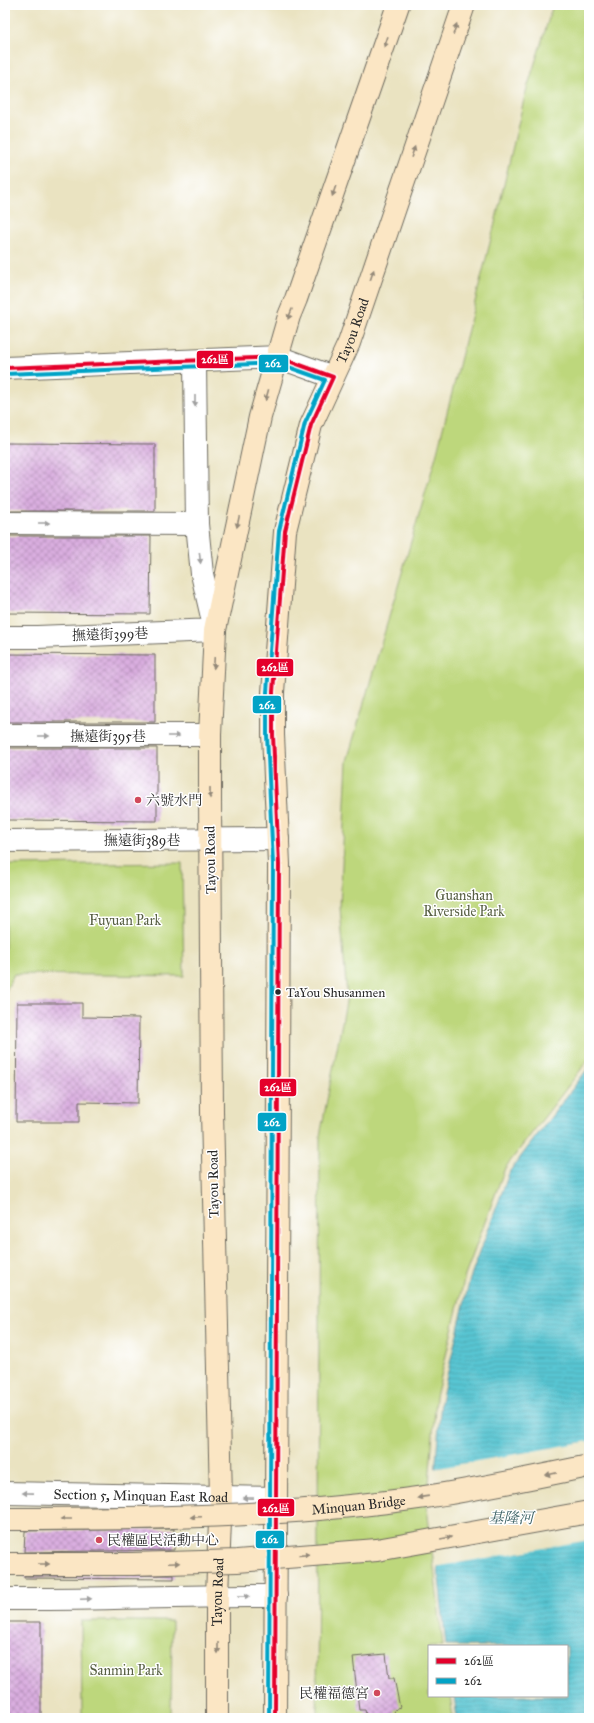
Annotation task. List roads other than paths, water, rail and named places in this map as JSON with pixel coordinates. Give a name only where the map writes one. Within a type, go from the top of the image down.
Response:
[{"type":"main road","name":"Tayou Road","points":[[217,1718],[217,1596],[221,1497],[212,1112],[210,840],[210,735],[215,630],[260,417],[289,316],[299,292],[398,5]]},
{"type":"main road","name":"Tayou Road","points":[[275,1718],[278,839],[273,735],[273,692],[285,532],[311,425],[352,335],[464,5]]},
{"type":"main road","name":"Minquan Bridge","points":[[5,1519],[125,1519],[233,1516],[326,1508],[426,1497],[589,1466]]},
{"type":"main road","points":[[5,1564],[132,1564],[237,1561],[377,1550],[589,1512]]},
{"type":"street","points":[[5,368],[195,362],[278,357],[333,377]]},
{"type":"street","points":[[195,362],[197,524],[202,574],[215,630]]},
{"type":"street","points":[[5,523],[197,524]]},
{"type":"street","name":"撫遠街399巷","points":[[5,637],[215,630]]},
{"type":"street","name":"撫遠街395巷","points":[[5,735],[210,735]]},
{"type":"street","name":"撫遠街389巷","points":[[5,841],[278,839]]},
{"type":"street","name":"Section 5, Minquan East Road","points":[[5,1493],[276,1498]]},
{"type":"street","points":[[5,1599],[60,1600],[276,1596]]},
{"type":"water","name":"基隆河","points":[[589,1067],[589,1718],[457,1718],[454,1697],[568,1697],[568,1645],[446,1645],[432,1510],[441,1401],[470,1279],[510,1171]]},
{"type":"place","name":"六號水門","points":[[138,800]]},
{"type":"place","name":"TaYou Shusanmen","points":[[278,992]]},
{"type":"place","name":"民權區民活動中心","points":[[99,1540]]},
{"type":"place","name":"民權福德宮","points":[[377,1693]]},
{"type":"park label","name":"Guanshan Riverside Park","points":[[464,904]]},
{"type":"park label","name":"Fuyuan Park","points":[[125,920]]},
{"type":"park label","name":"Sanmin Park","points":[[126,1670]]}]
